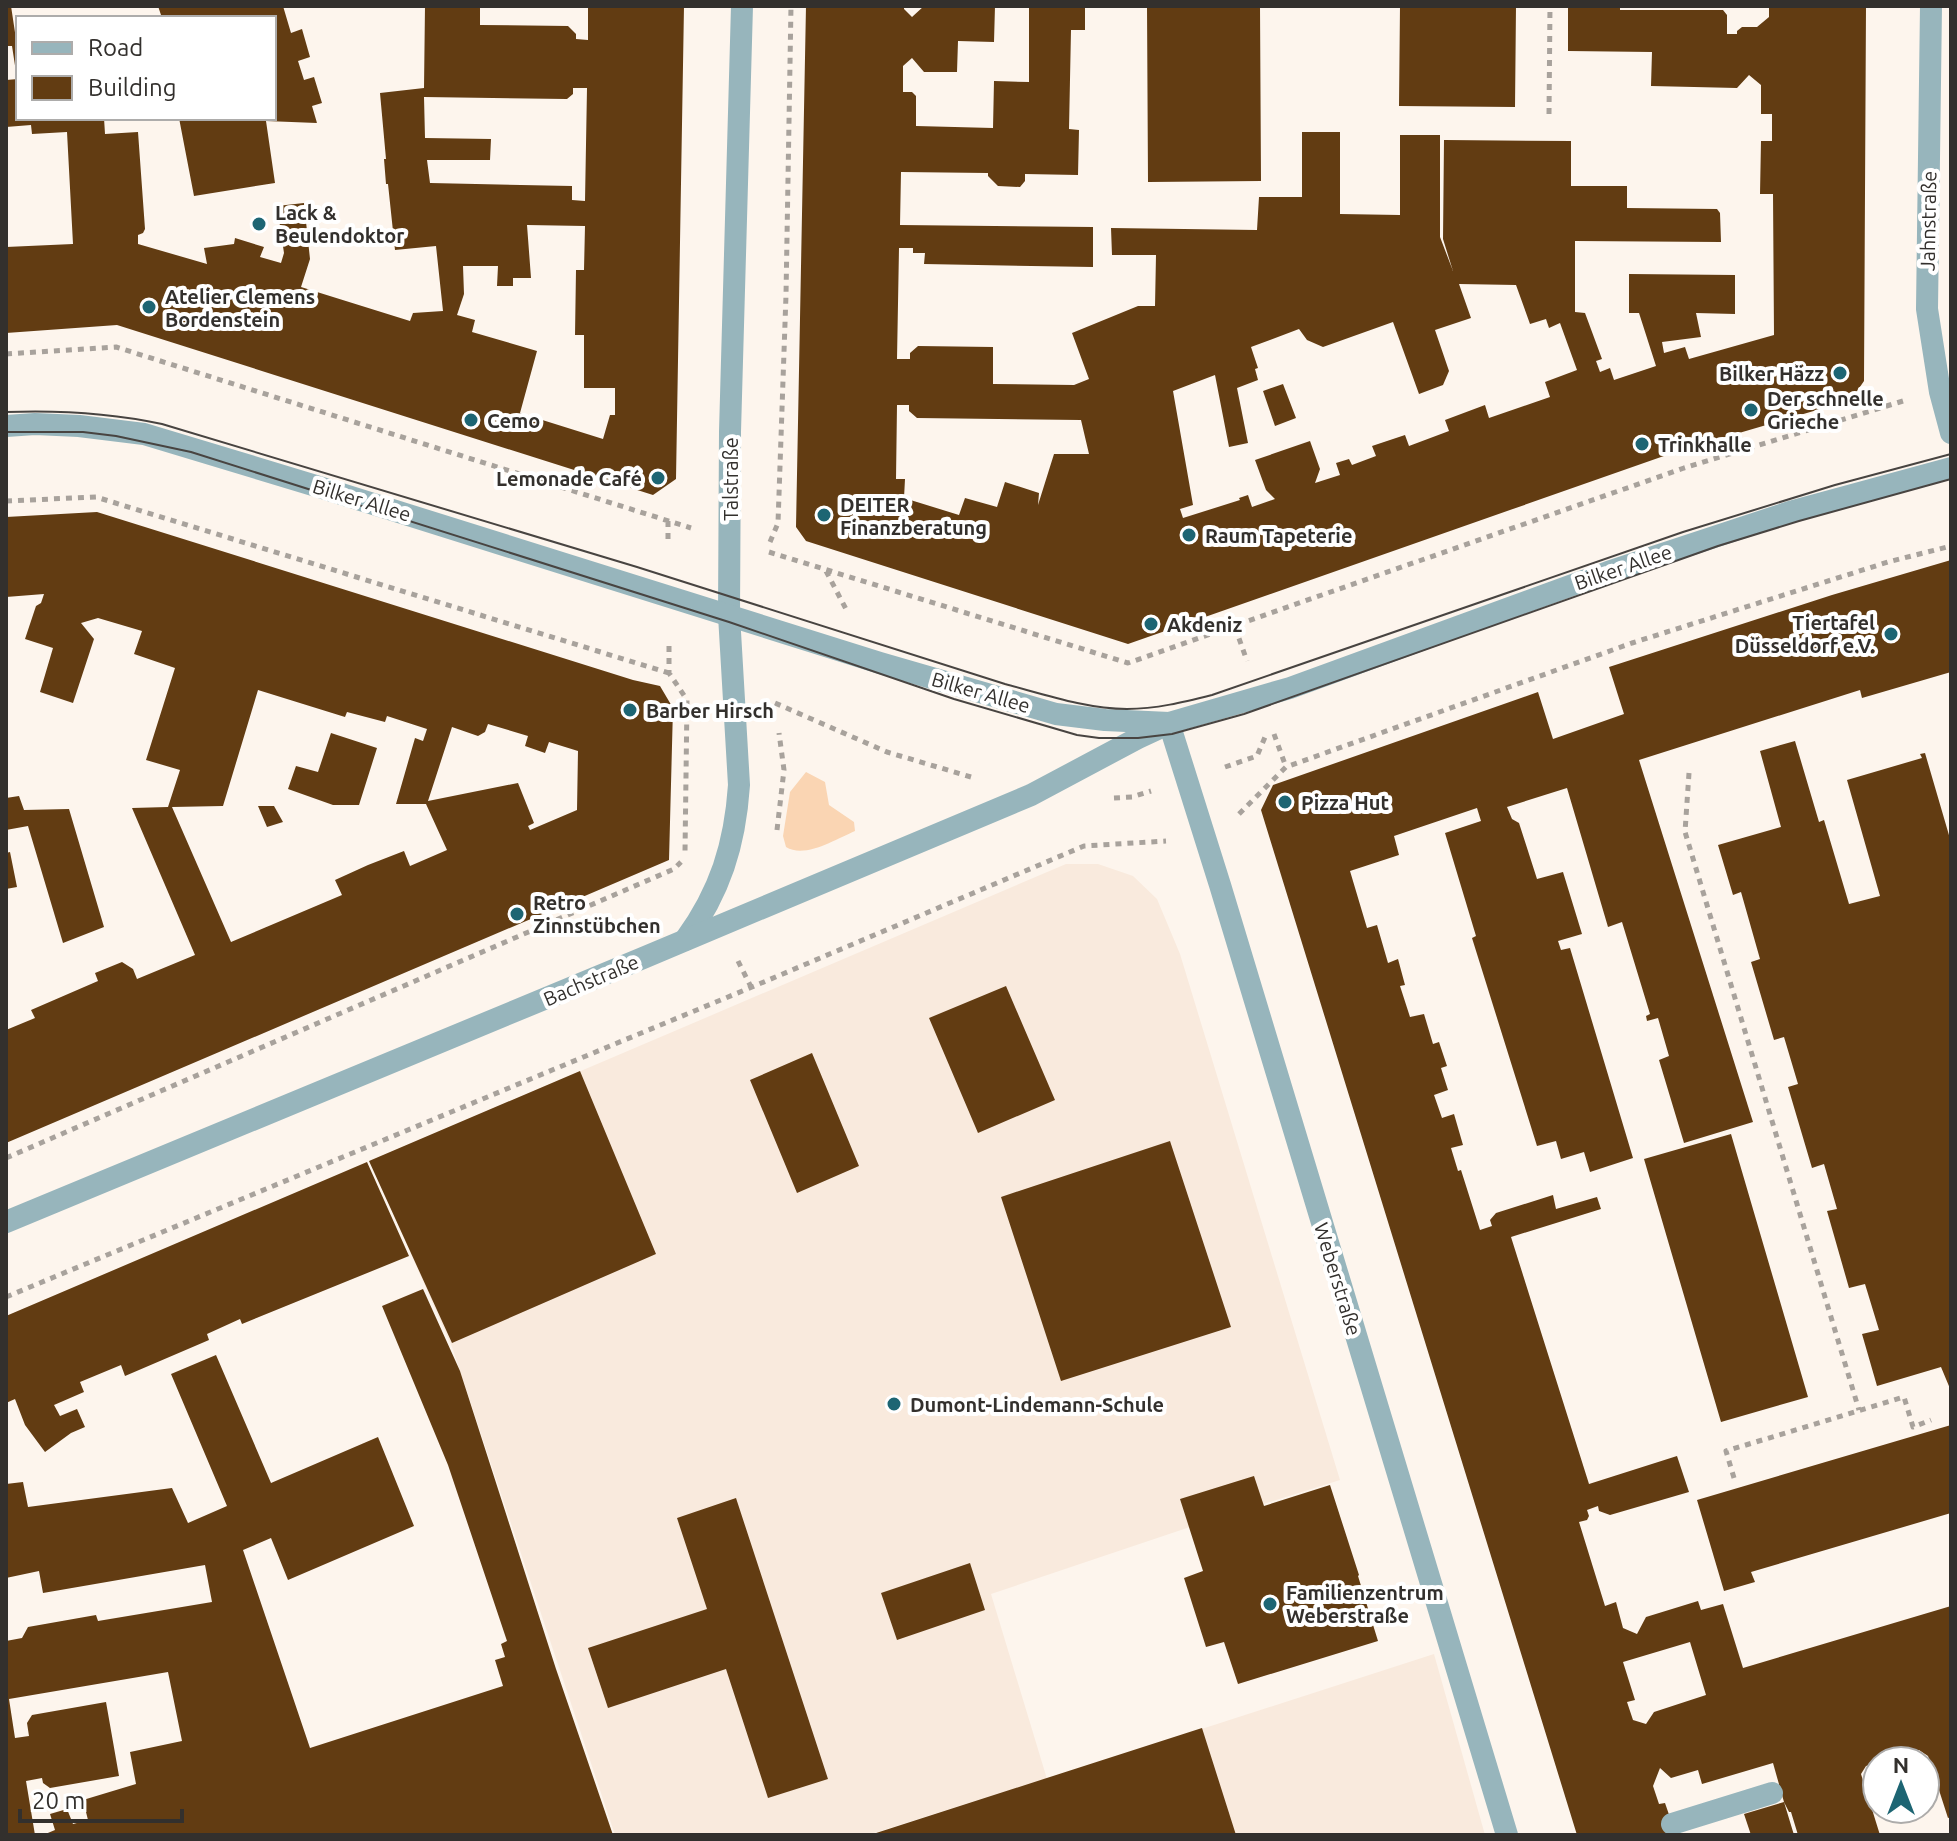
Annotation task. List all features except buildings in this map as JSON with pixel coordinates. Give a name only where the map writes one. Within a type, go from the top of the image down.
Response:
[{"type":"street","name":"Talstraße","points":[[685,940],[724,871],[737,812],[739,785],[729,615],[729,540],[742,6]]},
{"type":"street","name":"Jahnstraße","points":[[1931,6],[1927,309],[1940,392],[1951,433]]},
{"type":"street","name":"Bilker Allee","points":[[6,426],[79,426],[144,434],[880,663],[1056,714],[1169,723],[1261,698],[1608,572],[1793,511],[1951,468]]},
{"type":"street","name":"Bachstraße","points":[[6,1222],[1031,795],[1169,723]]},
{"type":"street","name":"Weberstraße","points":[[1169,723],[1507,1835]]},
{"type":"street","points":[[1672,1824],[1772,1793]]},
{"type":"path","points":[[791,6],[778,523],[767,552],[1128,663],[1684,468],[1910,399]]},
{"type":"path","points":[[1549,114],[1550,6]]},
{"type":"path","points":[[6,354],[116,347],[729,540]]},
{"type":"path","points":[[6,501],[96,497],[669,673]]},
{"type":"path","points":[[668,521],[668,545]]},
{"type":"path","points":[[1238,815],[1286,767],[1632,643],[1888,562],[1951,546]]},
{"type":"path","points":[[825,570],[840,600]]},
{"type":"path","points":[[1235,627],[1243,650]]},
{"type":"path","points":[[6,1158],[674,869],[685,858],[687,700],[669,673],[669,646]]},
{"type":"path","points":[[778,704],[887,752],[981,780]]},
{"type":"path","points":[[1278,746],[1286,767]]},
{"type":"path","points":[[1689,773],[1685,832],[1859,1410]]},
{"type":"path","points":[[6,1297],[1084,846],[1164,842]]},
{"type":"path","points":[[732,949],[752,987]]},
{"type":"path","points":[[1734,1478],[1726,1451],[1859,1410],[1904,1397],[1913,1427],[1931,1420]]},
{"type":"shaded area","points":[[806,772],[825,782],[829,805],[854,822],[855,831],[802,851],[786,847],[783,836],[790,792]]},
{"type":"shaded area","name":"Dumont-Lindemann-Schule","points":[[1066,864],[1098,864],[1133,876],[1157,899],[1180,954],[1340,1480],[991,1594],[1047,1779],[1434,1654],[1485,1835],[873,1835],[1000,1793],[868,1835],[615,1835],[452,1347],[370,1161]]},
{"type":"tram line","points":[[6,412],[85,413],[162,424],[637,567],[1005,684],[1081,704],[1127,709],[1180,703],[1212,695],[1683,532],[1835,485],[1951,454]]},
{"type":"tram line","points":[[6,432],[83,432],[191,452],[729,622],[954,699],[1077,735],[1099,738],[1172,734],[1244,714],[1718,546],[1951,479]]},
{"type":"place","name":"Lack & Beulendoktor","points":[[259,224]]},
{"type":"place","name":"Atelier Clemens Bordenstein","points":[[149,307]]},
{"type":"place","name":"Bilker Häzz","points":[[1840,373]]},
{"type":"place","name":"Der schnelle Grieche","points":[[1751,410]]},
{"type":"place","name":"Cemo","points":[[471,420]]},
{"type":"place","name":"Trinkhalle","points":[[1642,444]]},
{"type":"place","name":"Lemonade Café","points":[[658,478]]},
{"type":"place","name":"DEITER Finanzberatung","points":[[824,515]]},
{"type":"place","name":"Raum Tapeterie","points":[[1189,535]]},
{"type":"place","name":"Akdeniz","points":[[1151,624]]},
{"type":"place","name":"Tiertafel Düsseldorf e.V.","points":[[1891,634]]},
{"type":"place","name":"Barber Hirsch","points":[[630,710]]},
{"type":"place","name":"Pizza Hut","points":[[1285,802]]},
{"type":"place","name":"Retro Zinnstübchen","points":[[517,914]]},
{"type":"place","name":"Dumont-Lindemann-Schule","points":[[894,1404]]},
{"type":"place","name":"Familienzentrum Weberstraße","points":[[1270,1604]]}]
